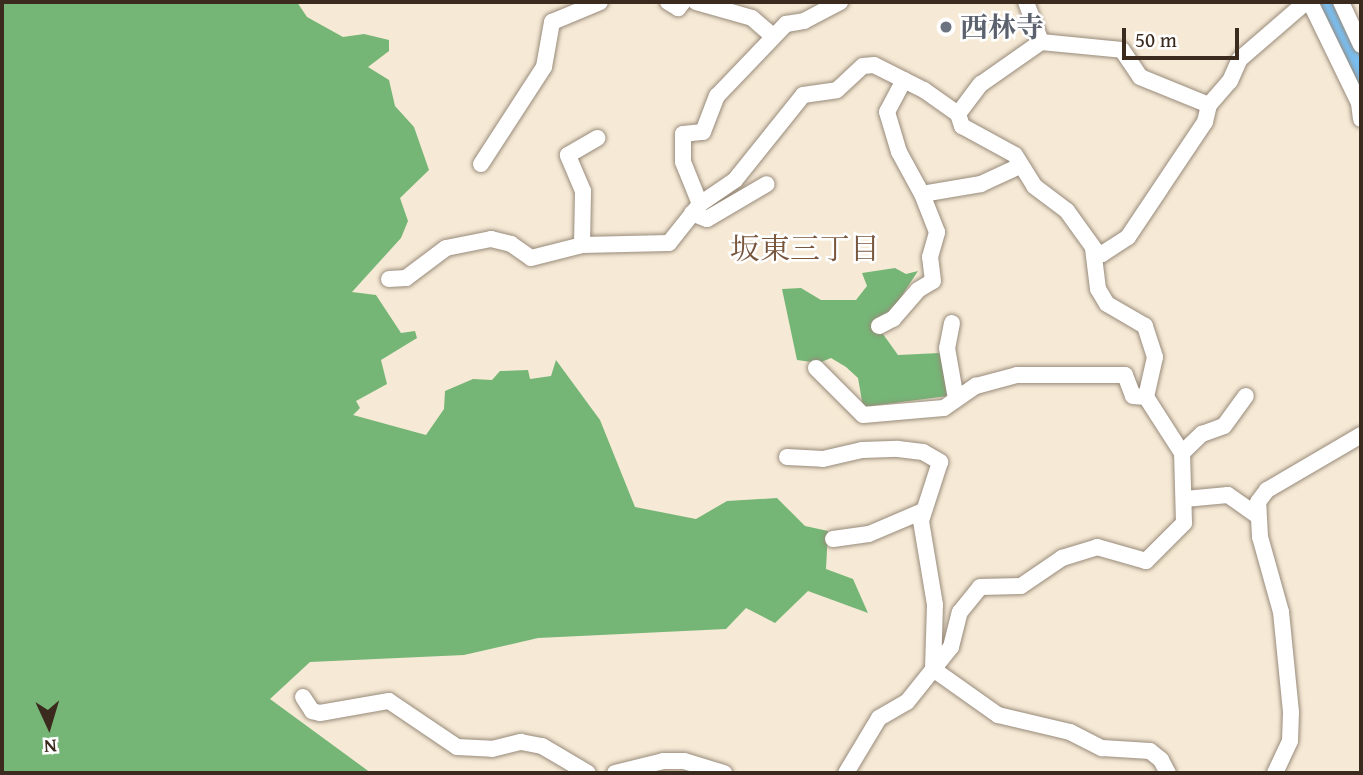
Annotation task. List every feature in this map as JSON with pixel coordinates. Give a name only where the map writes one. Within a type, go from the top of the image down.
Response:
[{"type":"street","points":[[481,164],[544,67],[552,22],[600,2]]},
{"type":"street","points":[[668,2],[678,8],[683,2]]},
{"type":"street","points":[[696,2],[752,18],[773,36]]},
{"type":"street","points":[[767,184],[708,219],[696,208],[684,162],[683,134],[703,132],[717,96],[786,24],[804,21],[840,2]]},
{"type":"street","points":[[1026,2],[1041,42]]},
{"type":"street","points":[[389,279],[406,278],[446,248],[492,239],[511,244],[531,258],[582,245],[668,243],[696,208],[735,180],[803,95],[836,90],[863,66],[886,69],[958,114],[962,126],[1002,144],[1015,155],[1034,186],[1067,211],[1093,248],[1102,254],[1128,237],[1205,122],[1209,105],[1230,82],[1240,59],[1308,2],[1359,103],[1360,111]]},
{"type":"street","points":[[1341,2],[1361,45]]},
{"type":"street","points":[[958,114],[981,84],[1041,42],[1122,50],[1140,77],[1209,105]]},
{"type":"street","points":[[879,326],[893,319],[918,289],[933,281],[936,273],[930,257],[937,232],[922,194],[899,152],[887,112],[904,80]]},
{"type":"street","points":[[582,245],[583,191],[568,155],[598,138]]},
{"type":"street","points":[[922,194],[981,184],[1020,166]]},
{"type":"street","points":[[846,773],[879,718],[907,702],[950,647],[960,612],[979,587],[1021,586],[1062,558],[1097,547],[1146,561],[1184,523],[1182,453],[1146,397],[1155,357],[1144,326],[1107,304],[1098,289],[1093,248]]},
{"type":"street","points":[[952,323],[947,348],[956,399]]},
{"type":"street","points":[[816,368],[863,415],[944,408],[976,386],[1017,375],[1125,375],[1133,396],[1146,397]]},
{"type":"street","points":[[1182,453],[1202,434],[1224,426],[1246,396]]},
{"type":"street","points":[[1275,773],[1290,741],[1291,712],[1281,612],[1257,515],[1258,502],[1267,490],[1361,435]]},
{"type":"street","points":[[787,457],[823,459],[862,450],[923,452],[940,462],[923,511],[935,605],[933,668]]},
{"type":"street","points":[[1185,499],[1228,495],[1257,515]]},
{"type":"street","points":[[832,539],[869,534],[923,511]]},
{"type":"street","points":[[933,668],[998,715],[1070,732],[1102,748],[1150,751],[1161,760],[1167,773]]},
{"type":"street","points":[[303,697],[312,711],[320,713],[389,701],[457,747],[492,749],[521,742],[542,746],[588,773]]},
{"type":"street","points":[[615,773],[664,761],[684,761],[724,773]]},
{"type":"green space","points":[[2,2],[297,2],[307,17],[343,37],[364,34],[389,40],[389,51],[368,67],[389,80],[395,106],[414,127],[429,170],[400,198],[408,221],[401,238],[352,292],[376,295],[401,333],[415,331],[417,338],[381,360],[387,384],[356,401],[360,408],[353,415],[426,435],[444,409],[445,391],[473,379],[492,380],[500,371],[528,370],[530,379],[551,376],[556,360],[600,420],[635,507],[696,519],[727,501],[777,498],[805,526],[828,531],[826,569],[853,579],[868,613],[808,591],[775,623],[746,608],[726,629],[538,638],[464,655],[310,662],[270,699],[371,773],[2,773]]},
{"type":"green space","points":[[895,268],[906,274],[918,271],[891,312],[875,323],[898,355],[940,353],[948,396],[863,407],[858,378],[846,367],[831,358],[819,363],[797,360],[782,289],[801,288],[821,300],[856,300],[867,286],[862,273]]},
{"type":"waterway","points":[[1330,10],[1361,80]]},
{"type":"place","name":"西林寺","points":[[946,27]]},
{"type":"district","name":"坂東三丁目","points":[[805,248]]}]
